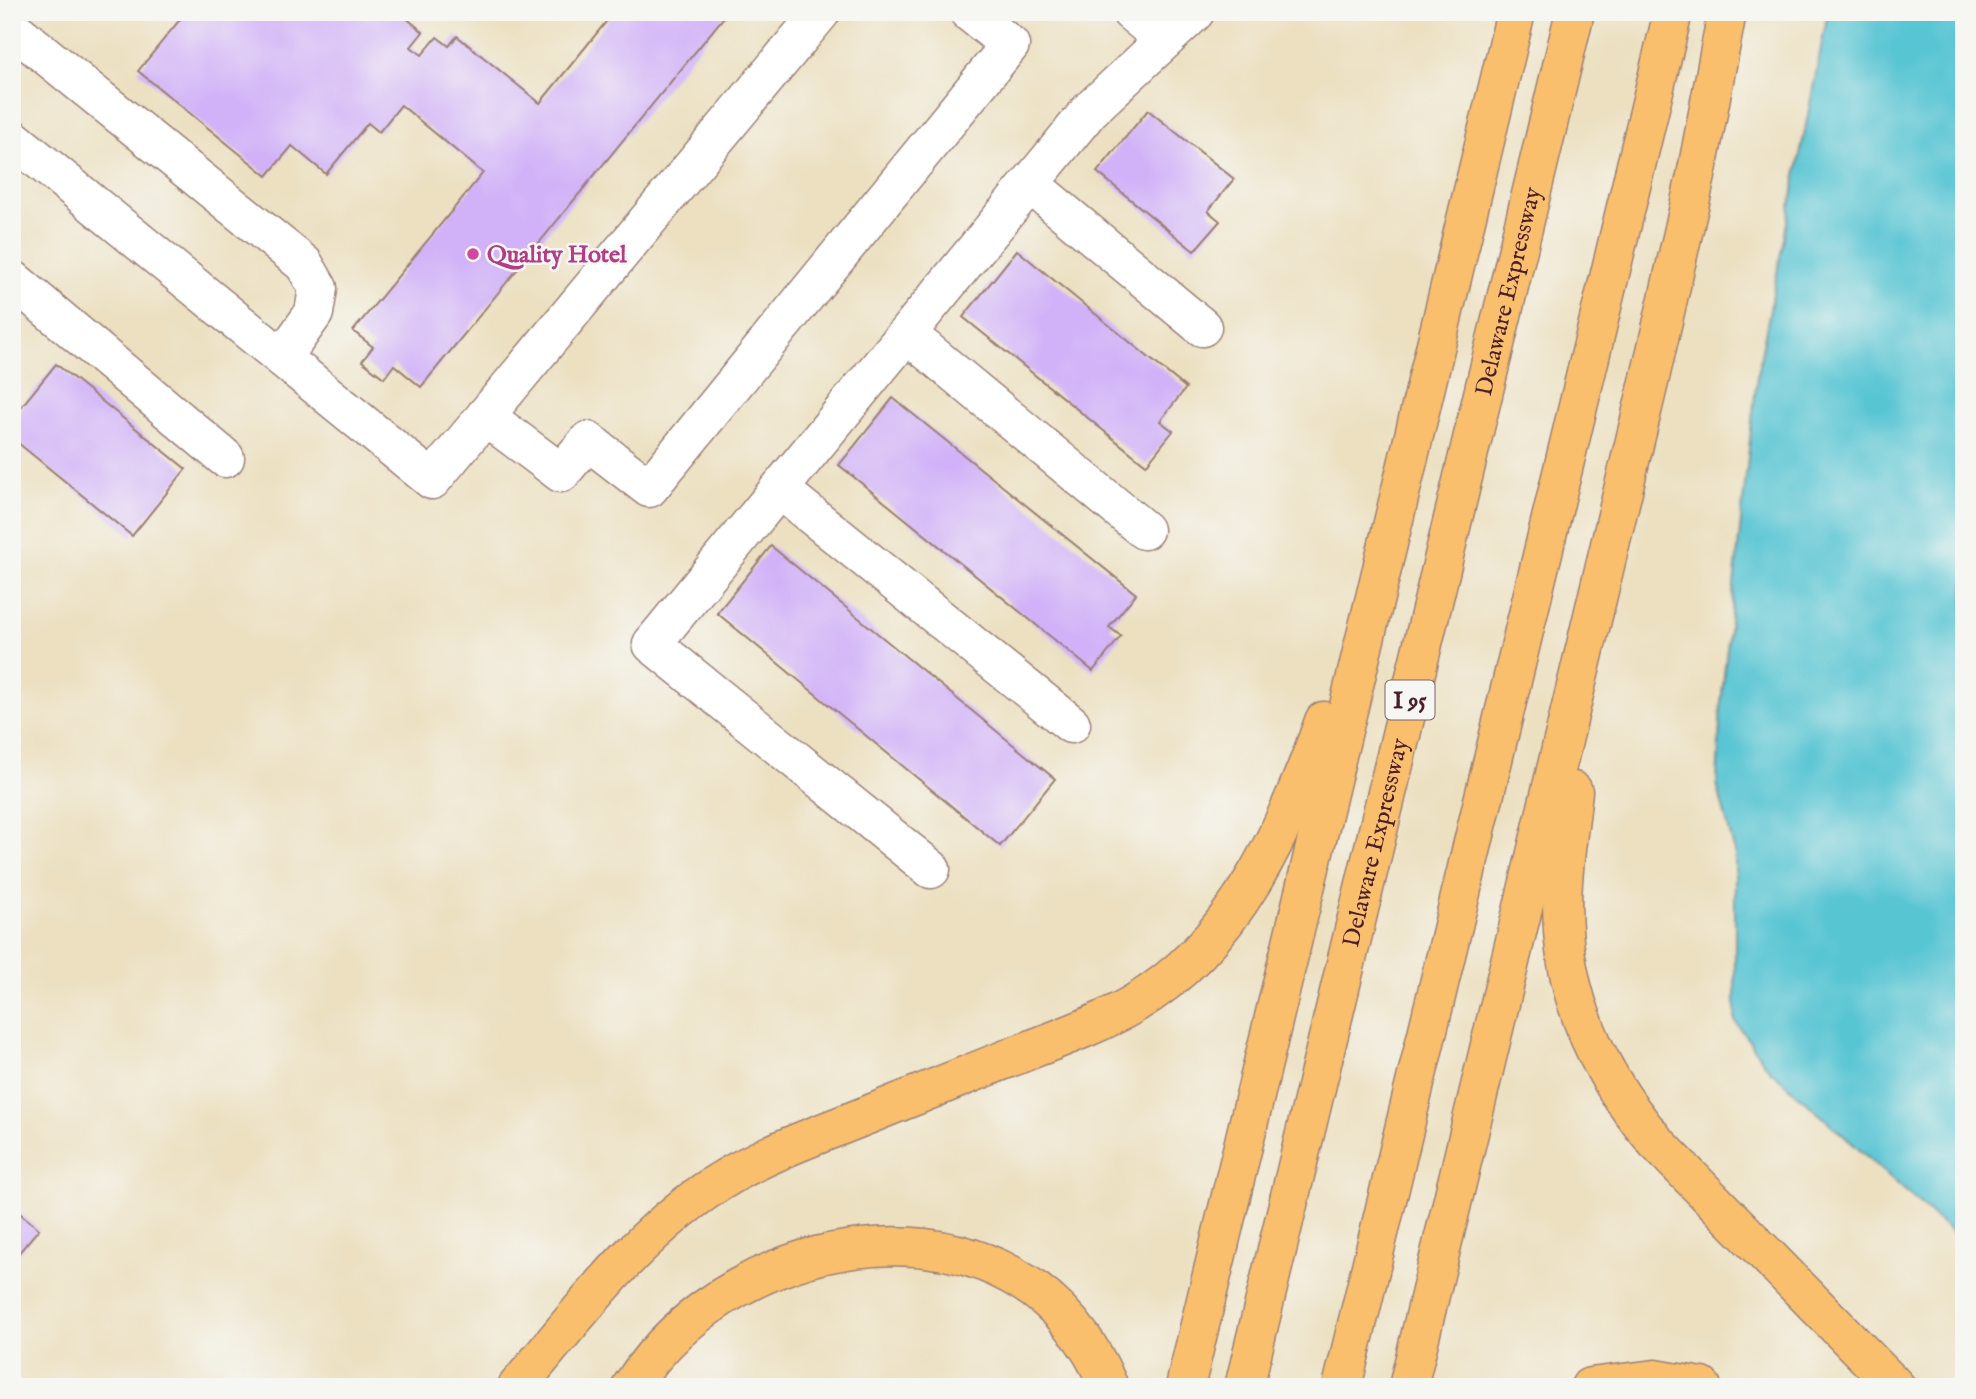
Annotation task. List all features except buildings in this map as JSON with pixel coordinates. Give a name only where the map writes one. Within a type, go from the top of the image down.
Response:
[{"type":"highway","points":[[1185,1387],[1384,550],[1516,12]]},
{"type":"highway","name":"Delaware Expressway","points":[[1244,1387],[1576,12]]},
{"type":"highway","points":[[1342,1387],[1673,12]]},
{"type":"highway","points":[[1408,1387],[1588,643],[1696,176],[1727,12]]},
{"type":"highway","points":[[517,1387],[633,1253],[702,1193],[788,1147],[1108,1018],[1161,985],[1194,957],[1240,902],[1269,851],[1315,746],[1384,550]]},
{"type":"highway","points":[[1588,643],[1562,912],[1571,988],[1588,1037],[1617,1092],[1656,1142],[1896,1387]]},
{"type":"highway","points":[[631,1387],[684,1324],[754,1278],[834,1251],[906,1245],[973,1259],[1026,1286],[1077,1333],[1093,1354],[1109,1387]]},
{"type":"highway","points":[[1590,1387],[1655,1379],[1702,1387]]},
{"type":"lane","points":[[12,138],[432,480],[821,12]]},
{"type":"lane","points":[[485,416],[561,473],[588,441],[649,488],[1010,44],[969,12]]},
{"type":"lane","points":[[1131,12],[1166,40]]},
{"type":"lane","points":[[931,869],[652,644],[1090,110],[1195,12]]},
{"type":"lane","points":[[12,28],[304,264],[318,288],[314,313],[282,358]]},
{"type":"lane","points":[[1030,184],[1202,327]]},
{"type":"lane","points":[[12,279],[225,458]]},
{"type":"lane","points":[[907,334],[1144,530]]},
{"type":"lane","points":[[779,489],[1071,724]]},
{"type":"water","points":[[1828,12],[1964,12],[1964,1243],[1768,1068],[1735,1021],[1735,853],[1717,784],[1721,703],[1757,376]]},
{"type":"place","name":"Quality Hotel","points":[[473,254]]}]
